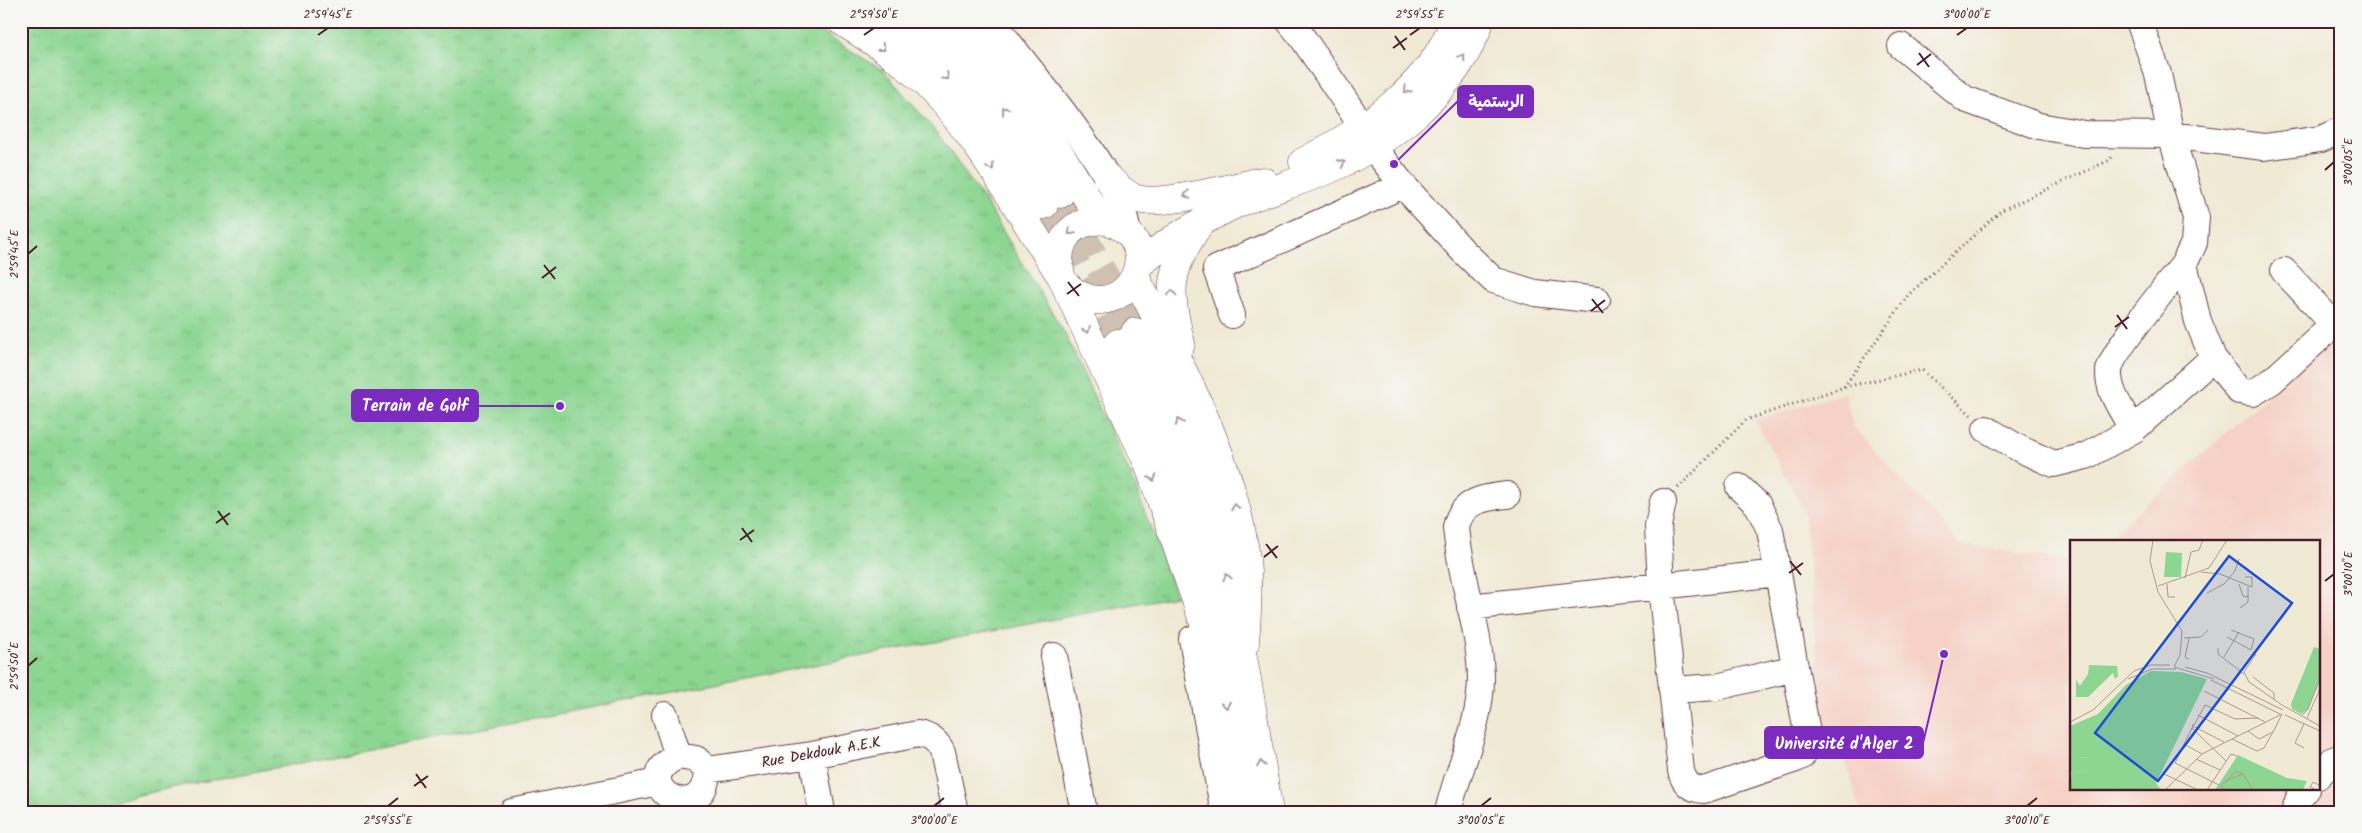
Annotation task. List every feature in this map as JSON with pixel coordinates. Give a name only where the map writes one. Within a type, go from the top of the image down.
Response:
[{"type":"main road","points":[[841,21],[867,37],[910,69],[956,118],[991,165],[1023,219],[1064,281],[1086,299],[1098,301],[1120,294],[1129,286],[1136,271],[1138,254],[1115,227],[1007,79],[956,21]]},
{"type":"main road","points":[[884,21],[953,83],[1016,160],[1052,200],[1004,108],[966,65],[918,21]]},
{"type":"main road","points":[[1136,271],[1168,241],[1202,221],[1232,206],[1329,169],[1367,136],[1383,112],[1421,76],[1440,49],[1454,21]]},
{"type":"main road","points":[[1231,658],[1193,597],[1148,463],[1064,281],[1058,263],[1059,249],[1065,237],[1080,224],[1115,227],[1189,217],[1270,180],[1321,152],[1367,136],[1412,116],[1432,98],[1450,76],[1465,53],[1480,21]]},
{"type":"main road","points":[[1107,177],[1124,192],[1143,200],[1164,200],[1270,180]]},
{"type":"main road","points":[[1194,392],[1174,315],[1172,282],[1180,256],[1202,221]]},
{"type":"main road","points":[[1136,271],[1194,392],[1234,501],[1246,559],[1248,601],[1231,658],[1246,812]]},
{"type":"main road","points":[[1126,338],[1184,506],[1204,580],[1231,658],[1269,812]]},
{"type":"street","points":[[977,21],[1054,121],[1115,227]]},
{"type":"street","points":[[992,21],[1062,113],[1107,177],[1123,210],[1115,227]]},
{"type":"street","points":[[1288,21],[1302,36],[1367,136],[1403,185],[1463,252],[1493,280],[1535,293],[1597,300]]},
{"type":"street","points":[[2133,430],[2122,407],[2112,395],[2109,369],[2125,341],[2184,264],[2194,243],[2196,218],[2171,135],[2158,74],[2139,21]]},
{"type":"street","points":[[1901,46],[1965,99],[2039,126],[2084,134],[2127,136],[2171,135],[2264,147],[2321,139],[2341,130]]},
{"type":"street","points":[[1232,315],[1216,269],[1403,185]]},
{"type":"street","points":[[2184,264],[2198,320],[2213,358],[2240,391],[2253,393],[2272,381],[2329,330],[2331,324],[2328,318],[2284,271]]},
{"type":"street","points":[[1986,429],[2054,464],[2086,456],[2133,430],[2213,358]]},
{"type":"street","points":[[1663,502],[1658,526],[1661,586],[1683,778],[1691,787],[1704,790],[1796,759],[1807,750],[1808,736],[1770,530],[1758,505],[1739,487]]},
{"type":"street","points":[[1448,812],[1474,725],[1480,695],[1480,664],[1457,536],[1458,518],[1469,504],[1476,500],[1507,495]]},
{"type":"street","points":[[1470,607],[1778,573]]},
{"type":"street","points":[[1192,639],[1224,812]]},
{"type":"street","points":[[1054,656],[1084,812]]},
{"type":"street","points":[[1672,690],[1717,687],[1795,668]]},
{"type":"street","points":[[665,715],[678,756]]},
{"type":"street","name":"Rue Dekdouk A.E.K","points":[[707,770],[812,755],[918,734],[933,739],[942,752],[955,812]]},
{"type":"street","points":[[812,755],[822,812]]},
{"type":"street","points":[[512,812],[675,802],[701,797],[707,786],[707,770],[696,759],[678,756],[667,761],[660,770],[675,802]]},
{"type":"street","points":[[2320,774],[2333,760],[2341,757]]},
{"type":"street","points":[[2294,812],[2299,798],[2306,790]]},
{"type":"path","points":[[1844,387],[1908,295],[2002,210],[2110,160],[2127,136]]},
{"type":"path","points":[[1663,502],[1746,420],[1844,387],[1922,370],[1986,429]]},
{"type":"shaded area","points":[[2341,330],[2341,812],[1861,812],[1841,746],[1826,751],[1804,510],[1755,420],[1845,393],[1853,426],[1961,545],[2070,561],[2070,790],[2320,790],[2320,540],[2106,540]]},
{"type":"green space","points":[[21,21],[803,21],[884,71],[937,133],[986,203],[1065,334],[1132,478],[1176,596],[175,787],[63,812],[21,812]]},
{"type":"tunnel","points":[[1060,194],[1135,332]]},
{"type":"tunnel","points":[[1044,205],[1118,343]]},
{"type":"place","name":"الرستمية","points":[[1394,164]]},
{"type":"place","name":"Terrain de Golf","points":[[560,406]]},
{"type":"place","name":"Université d'Alger 2","points":[[1944,654]]}]
